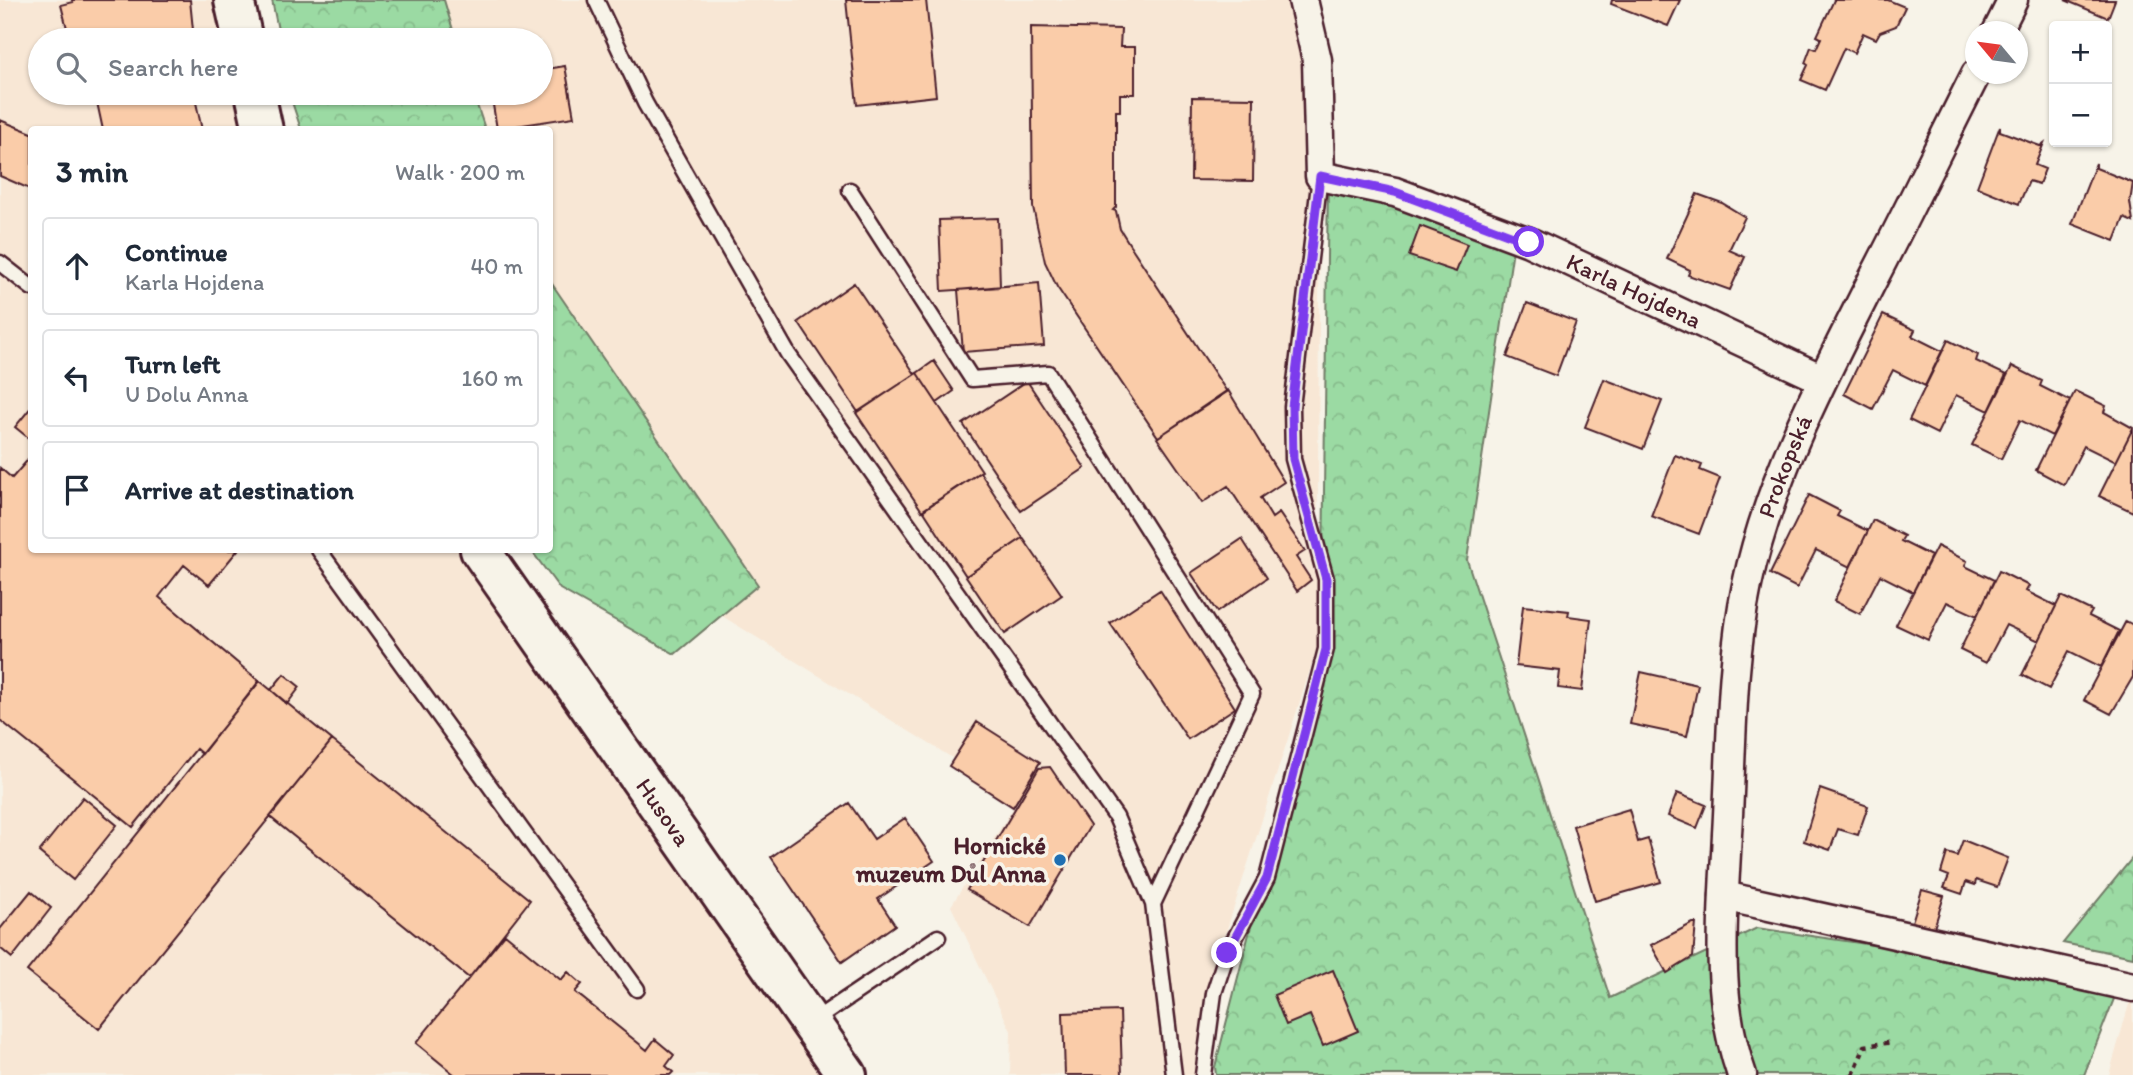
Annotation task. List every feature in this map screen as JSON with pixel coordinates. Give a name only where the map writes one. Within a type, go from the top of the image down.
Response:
[{"type":"main road","points":[[234,0],[240,28]]},
{"type":"main road","points":[[258,105],[262,126]]},
{"type":"main road","name":"Husova","points":[[482,553],[847,1075]]},
{"type":"street","points":[[1303,0],[1317,60],[1320,176]]},
{"type":"street","points":[[2002,21],[2013,0]]},
{"type":"street","name":"Prokopská","points":[[1742,1075],[1729,1037],[1723,987],[1724,897],[1739,635],[1747,585],[1763,526],[1822,379],[1971,84]]},
{"type":"street","name":"Karla Hojdena","points":[[1320,176],[1395,192],[1529,242],[1822,379]]},
{"type":"street","points":[[1724,897],[2133,987]]},
{"type":"lane","points":[[596,0],[645,103],[788,354],[1116,817],[1153,904],[1174,1075]]},
{"type":"lane","points":[[1203,1075],[1214,993],[1227,953],[1267,878],[1326,649],[1326,579],[1293,459],[1292,407],[1320,176]]},
{"type":"lane","points":[[850,190],[972,379],[1048,373],[1252,694],[1153,904]]},
{"type":"lane","points":[[0,263],[28,285]]},
{"type":"lane","points":[[321,553],[637,989]]},
{"type":"lane","points":[[810,1023],[938,937]]},
{"type":"path","points":[[1853,1075],[1865,1046],[1893,1041]]},
{"type":"shaded area","points":[[0,0],[215,0],[222,28],[28,28],[28,105],[241,105],[246,126],[28,126],[28,553],[482,553],[845,1075],[0,1075]]},
{"type":"shaded area","points":[[341,0],[1290,0],[1306,59],[1320,148],[1317,648],[1211,979],[1197,1075],[1010,1075],[1011,1031],[951,906],[1019,799],[657,576],[553,445],[553,126],[371,126],[366,105],[553,105],[553,28],[348,28]]},
{"type":"shaded area","points":[[2133,990],[2133,1075],[2109,1075]]},
{"type":"green space","points":[[272,0],[444,0],[452,28],[278,28]]},
{"type":"green space","points":[[293,105],[477,105],[484,126],[300,126]]},
{"type":"green space","points":[[1328,179],[1514,242],[1467,560],[1610,998],[1757,928],[2121,981],[2084,1075],[1216,1075],[1215,1067],[1322,648]]},
{"type":"green space","points":[[553,285],[758,585],[675,654],[560,589],[533,553],[553,553]]},
{"type":"green space","points":[[2133,857],[2133,957],[2063,943]]},
{"type":"building","points":[[72,0],[190,0],[193,28],[67,28],[61,5],[73,2]]},
{"type":"building","points":[[846,0],[926,0],[936,96],[857,105]]},
{"type":"building","points":[[1612,0],[1680,0],[1668,26],[1611,4]]},
{"type":"building","points":[[1834,0],[1888,0],[1905,7],[1896,26],[1880,32],[1876,39],[1863,33],[1854,53],[1844,48],[1825,90],[1801,80],[1808,65],[1805,63],[1811,47],[1816,49],[1821,38],[1817,36]]},
{"type":"building","points":[[2065,0],[2115,0],[2108,18]]},
{"type":"building","points":[[1031,27],[1121,29],[1120,47],[1135,47],[1135,94],[1120,94],[1120,111],[1116,111],[1116,207],[1113,210],[1116,211],[1120,229],[1130,245],[1227,392],[1158,437],[1057,287],[1045,262],[1033,207]]},
{"type":"building","points":[[565,66],[574,117],[516,126],[496,126],[493,105],[553,105],[553,68]]},
{"type":"building","points":[[1192,97],[1254,98],[1253,181],[1191,180]]},
{"type":"building","points":[[98,105],[197,105],[201,126],[102,126]]},
{"type":"building","points":[[0,120],[28,131],[28,188],[0,176]]},
{"type":"building","points":[[2000,126],[2000,131],[2040,146],[2044,143],[2035,165],[2045,169],[2039,184],[2029,181],[2019,204],[1977,187]]},
{"type":"building","points":[[2096,163],[2096,168],[2133,183],[2130,202],[2133,222],[2124,218],[2115,241],[2072,224]]},
{"type":"building","points":[[1697,194],[1722,203],[1745,217],[1729,250],[1745,257],[1730,290],[1688,275],[1690,270],[1667,259]]},
{"type":"building","points":[[998,218],[1000,287],[942,291],[939,220]]},
{"type":"building","points":[[1420,226],[1467,244],[1456,272],[1409,256]]},
{"type":"building","points":[[854,283],[915,374],[858,412],[798,322]]},
{"type":"building","points":[[1039,283],[1044,346],[963,352],[958,290]]},
{"type":"building","points":[[1527,303],[1576,322],[1556,376],[1507,357]]},
{"type":"building","points":[[1883,315],[1915,330],[1912,336],[1942,351],[1925,386],[1893,370],[1873,409],[1844,394]]},
{"type":"building","points":[[1948,340],[1978,355],[1976,361],[2006,375],[1989,411],[1956,395],[1937,434],[1909,420]]},
{"type":"building","points":[[934,361],[954,391],[937,403],[917,373]]},
{"type":"building","points":[[2012,366],[2042,381],[2040,386],[2070,401],[2052,436],[2020,420],[2001,459],[1972,445]]},
{"type":"building","points":[[917,373],[982,471],[922,511],[856,413]]},
{"type":"building","points":[[1604,379],[1662,401],[1643,449],[1585,427]]},
{"type":"building","points":[[1027,381],[1085,468],[1021,511],[963,424]]},
{"type":"building","points":[[1228,390],[1284,482],[1260,498],[1272,518],[1279,513],[1305,551],[1296,557],[1311,580],[1297,591],[1228,486],[1202,503],[1157,438]]},
{"type":"building","points":[[2075,391],[2106,406],[2104,412],[2133,428],[2116,462],[2084,446],[2064,485],[2036,470]]},
{"type":"building","points":[[28,411],[28,438],[15,427]]},
{"type":"building","points":[[2133,428],[2133,512],[2099,496]]},
{"type":"building","points":[[1675,455],[1702,465],[1700,470],[1720,478],[1699,534],[1651,516]]},
{"type":"building","points":[[28,460],[28,553],[236,553],[209,585],[184,565],[159,597],[259,681],[202,754],[196,749],[133,827],[0,720],[0,468],[12,478]]},
{"type":"building","points":[[980,472],[1023,538],[966,576],[923,510]]},
{"type":"building","points":[[1809,495],[1840,511],[1837,516],[1868,531],[1850,567],[1816,550],[1797,588],[1770,574]]},
{"type":"building","points":[[1873,520],[1904,536],[1901,541],[1931,556],[1913,592],[1880,575],[1860,614],[1834,601]]},
{"type":"building","points":[[1023,538],[1062,595],[1005,634],[966,576]]},
{"type":"building","points":[[1242,539],[1267,578],[1217,612],[1191,573]]},
{"type":"building","points":[[1937,546],[1967,561],[1965,566],[1994,580],[1977,616],[1947,602],[1928,640],[1896,625]]},
{"type":"building","points":[[1999,571],[2029,586],[2026,591],[2056,606],[2039,641],[2006,625],[1986,663],[1960,650]]},
{"type":"building","points":[[1160,590],[1235,708],[1188,739],[1110,623]]},
{"type":"building","points":[[2061,596],[2092,611],[2089,616],[2119,631],[2101,667],[2069,651],[2049,689],[2022,675]]},
{"type":"building","points":[[1523,606],[1569,611],[1568,616],[1591,619],[1582,691],[1558,688],[1560,671],[1516,666]]},
{"type":"building","points":[[2126,621],[2133,625],[2133,677],[2111,714],[2084,700]]},
{"type":"building","points":[[1641,672],[1698,685],[1687,736],[1630,724]]},
{"type":"building","points":[[284,674],[300,687],[287,704],[271,690]]},
{"type":"building","points":[[260,681],[332,740],[99,1029],[27,971]]},
{"type":"building","points":[[977,722],[1040,762],[1013,807],[949,766]]},
{"type":"building","points":[[332,740],[530,900],[469,978],[270,817]]},
{"type":"building","points":[[1050,767],[1090,826],[1030,927],[967,890],[1039,768]]},
{"type":"building","points":[[1820,789],[1868,806],[1858,835],[1838,829],[1830,850],[1804,841]]},
{"type":"building","points":[[1677,793],[1706,805],[1697,828],[1668,816]]},
{"type":"building","points":[[83,797],[117,825],[73,880],[39,852]]},
{"type":"building","points":[[849,803],[874,839],[905,818],[934,861],[878,899],[895,925],[842,962],[771,857]]},
{"type":"building","points":[[1629,809],[1638,842],[1648,839],[1661,882],[1595,901],[1573,826]]},
{"type":"building","points":[[1963,840],[2008,858],[1997,887],[1976,880],[1975,885],[1966,882],[1962,894],[1944,888],[1949,876],[1941,873],[1947,853],[1957,856]]},
{"type":"building","points":[[1922,890],[1944,896],[1934,928],[1912,922]]},
{"type":"building","points":[[31,891],[51,908],[12,958],[0,948],[0,929]]},
{"type":"building","points":[[1696,923],[1693,957],[1667,973],[1651,945]]},
{"type":"building","points":[[505,934],[561,980],[568,972],[582,984],[575,992],[647,1050],[655,1039],[674,1055],[666,1066],[673,1072],[670,1075],[455,1075],[416,1043]]},
{"type":"building","points":[[1333,970],[1358,1031],[1323,1046],[1310,1015],[1286,1025],[1274,995]]},
{"type":"building","points":[[1120,1011],[1122,1075],[1065,1075],[1063,1013]]},
{"type":"place","name":"Hornické muzeum Důl Anna","points":[[1060,860]]},
{"type":"route","points":[[1227,953],[1267,878],[1326,649],[1326,579],[1293,459],[1292,407],[1320,176],[1395,192],[1529,242]]}]
